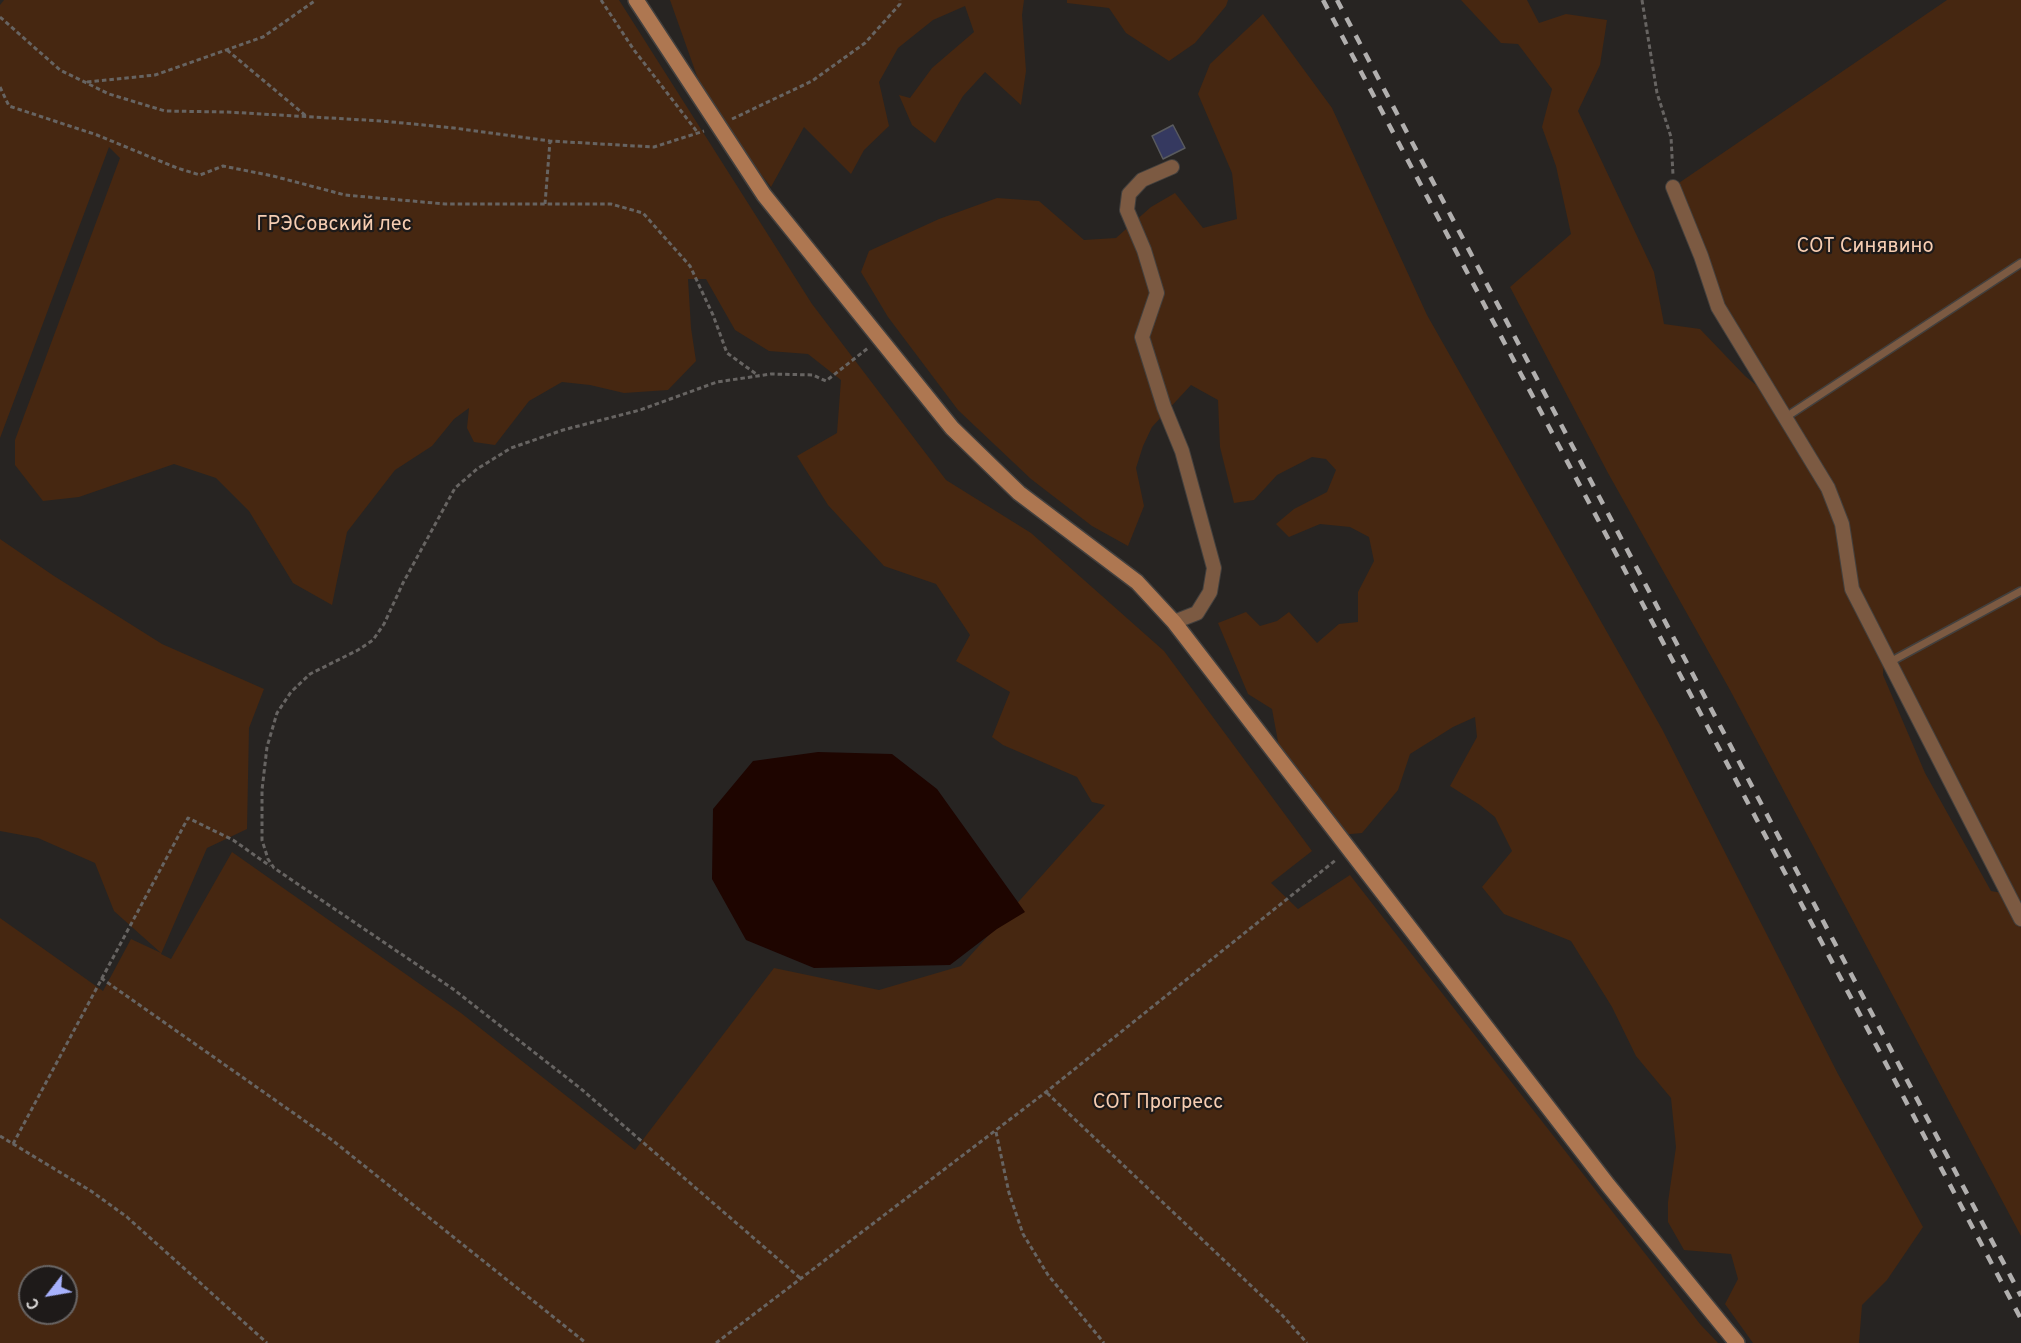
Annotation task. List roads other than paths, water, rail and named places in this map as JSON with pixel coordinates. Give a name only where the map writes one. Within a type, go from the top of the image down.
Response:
[{"type":"street","points":[[636,0],[764,195],[879,339],[952,428],[1019,493],[1137,582],[1174,622],[1608,1185],[1737,1343]]},
{"type":"street","points":[[1172,167],[1142,180],[1128,194],[1128,210],[1144,250],[1157,293],[1142,338],[1164,407],[1182,451],[1214,568],[1210,592],[1197,613],[1174,622]]},
{"type":"street","points":[[1673,187],[1701,256],[1718,307],[1828,488],[1842,524],[1852,589],[2021,917]]},
{"type":"lane","points":[[1786,417],[2021,263]]},
{"type":"lane","points":[[1890,662],[2021,591]]},
{"type":"railway","points":[[1323,0],[2021,1319]]},
{"type":"railway","points":[[1337,0],[2021,1296]]},
{"type":"park label","name":"ГРЭСовский лес","points":[[334,226]]},
{"type":"park label","name":"СОТ Синявино","points":[[1865,248]]},
{"type":"park label","name":"СОТ Прогресс","points":[[1158,1104]]}]
